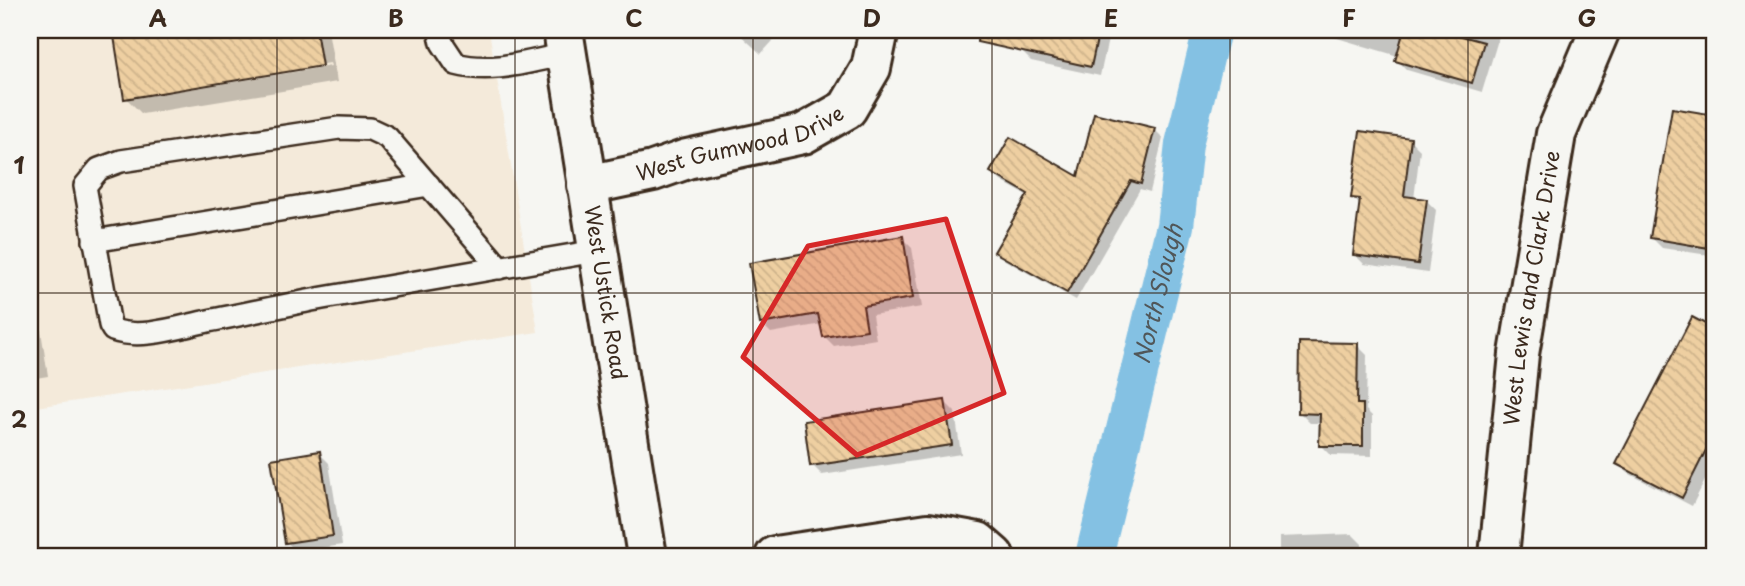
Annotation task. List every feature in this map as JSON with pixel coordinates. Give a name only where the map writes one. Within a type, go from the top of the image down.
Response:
[{"type":"street","name":"West Gumwood Drive","points":[[587,185],[653,171],[687,159],[803,134],[847,109],[871,68],[879,30]]},
{"type":"street","name":"West Lewis and Clark Drive","points":[[1499,556],[1519,354],[1556,134],[1600,30]]},
{"type":"street","name":"West Ustick Road","points":[[565,42],[596,251],[647,556]]},
{"type":"street","points":[[775,556],[928,533],[978,542],[994,556]]},
{"type":"lane","points":[[439,30],[442,43],[456,64],[472,68],[498,67],[565,42]]},
{"type":"lane","points":[[500,268],[387,137],[370,129],[339,128],[121,161],[99,169],[85,186],[110,325],[113,330],[127,333],[169,329],[596,251]]},
{"type":"lane","points":[[94,241],[429,185]]},
{"type":"highlighted area","points":[[946,219],[1004,393],[857,455],[743,357],[808,246]]},
{"type":"shaded area","points":[[30,30],[489,30],[538,332],[30,408]]},
{"type":"building","points":[[113,30],[316,30],[322,66],[124,99]]},
{"type":"building","points":[[978,30],[1099,30],[1091,67],[977,42]]},
{"type":"building","points":[[1404,30],[1460,30],[1458,35],[1484,42],[1472,83],[1395,61]]},
{"type":"building","points":[[1672,108],[1715,115],[1715,212],[1709,248],[1650,238]]},
{"type":"building","points":[[1094,113],[1155,128],[1141,184],[1131,181],[1067,293],[994,252],[1028,194],[990,172],[1010,137],[1078,176]]},
{"type":"building","points":[[1360,131],[1411,138],[1404,196],[1427,199],[1418,264],[1353,255],[1360,199],[1351,198]]},
{"type":"building","points":[[903,236],[913,298],[863,306],[867,330],[823,337],[818,314],[760,324],[749,263]]},
{"type":"building","points":[[1692,317],[1715,329],[1715,432],[1682,498],[1616,464]]},
{"type":"building","points":[[1299,342],[1358,343],[1357,404],[1363,404],[1363,446],[1319,446],[1320,414],[1298,413]]},
{"type":"building","points":[[945,400],[952,445],[810,466],[804,421]]},
{"type":"building","points":[[320,451],[333,536],[285,543],[271,459]]},
{"type":"waterway","name":"North Slough","points":[[1094,556],[1175,226],[1184,144],[1212,30]]}]
